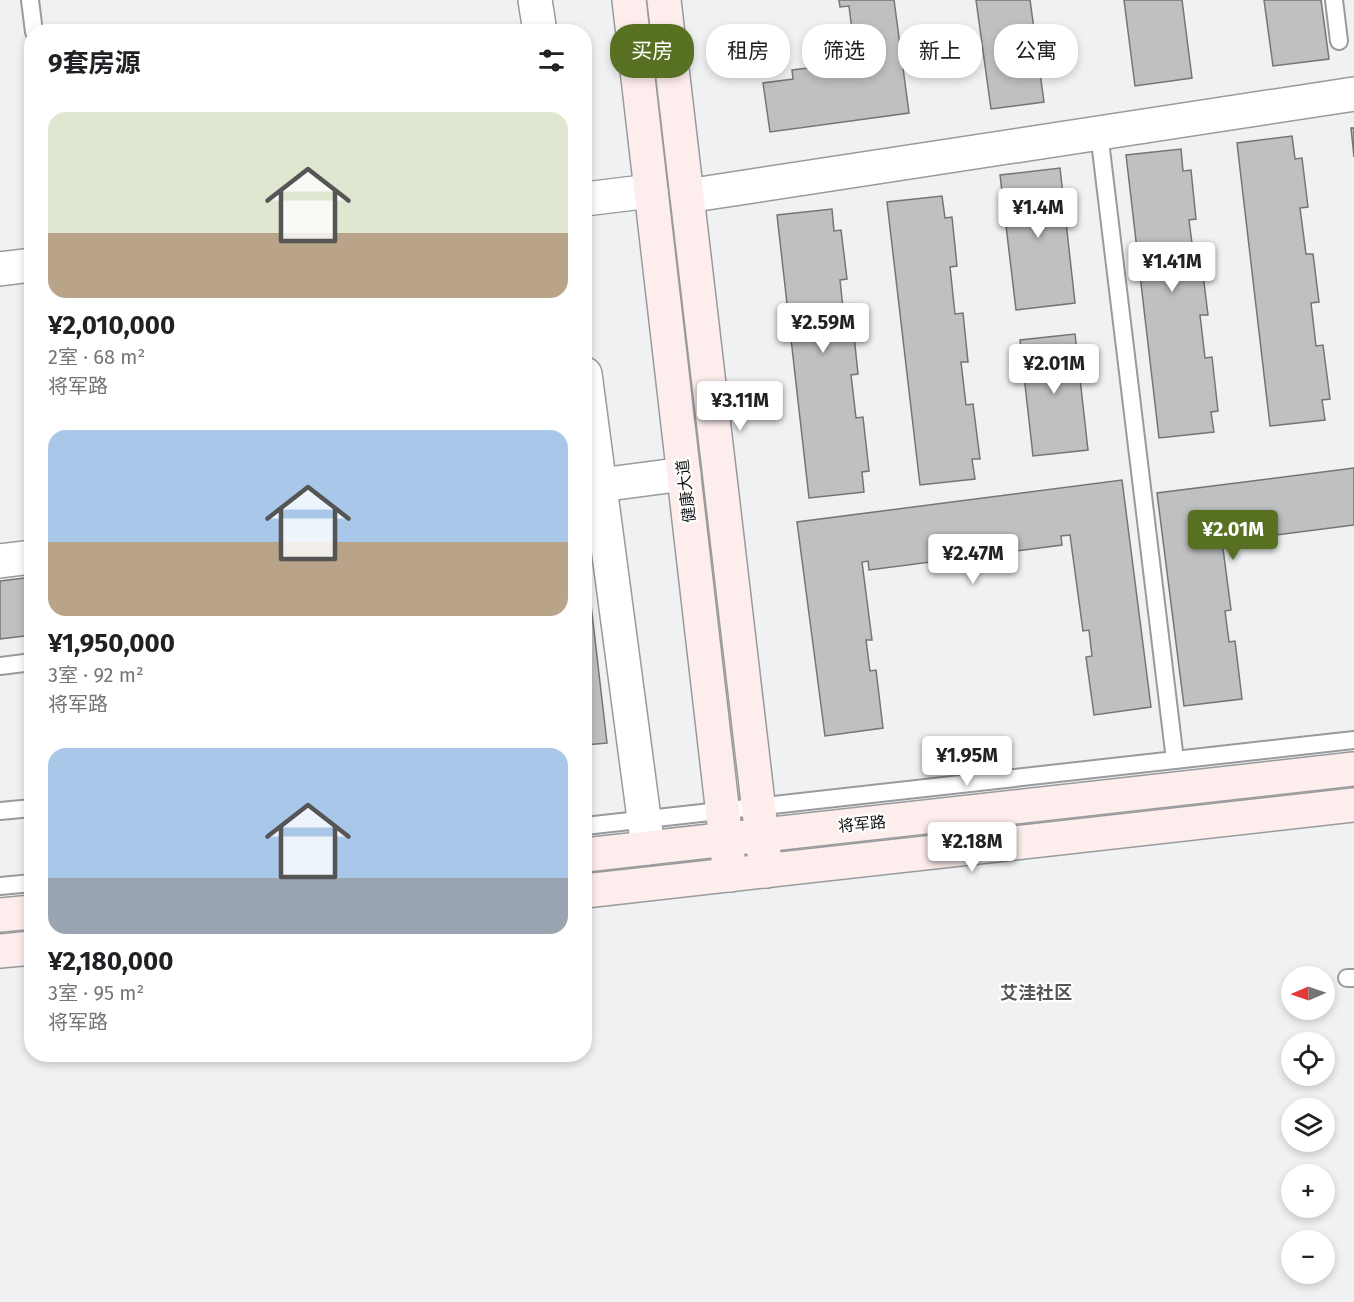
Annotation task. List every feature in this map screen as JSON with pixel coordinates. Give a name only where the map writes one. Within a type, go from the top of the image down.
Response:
[{"type":"main road","name":"健康大道","points":[[629,0],[730,875]]},
{"type":"main road","points":[[664,0],[766,871]]},
{"type":"main road","name":"将军路","points":[[592,853],[646,834],[760,821],[1354,769]]},
{"type":"main road","points":[[592,890],[1354,805]]},
{"type":"main road","points":[[0,915],[24,913]]},
{"type":"main road","points":[[0,951],[24,949]]},
{"type":"street","points":[[535,0],[539,24]]},
{"type":"street","points":[[687,196],[1354,94]]},
{"type":"street","points":[[592,198],[651,191]]},
{"type":"street","points":[[0,269],[24,266]]},
{"type":"street","points":[[646,834],[592,486],[684,474]]},
{"type":"street","points":[[0,561],[24,558]]},
{"type":"lane","points":[[30,0],[33,24]]},
{"type":"lane","points":[[1334,0],[1339,41]]},
{"type":"lane","points":[[1099,133],[1175,760]]},
{"type":"lane","points":[[0,666],[24,663]]},
{"type":"lane","points":[[760,821],[1175,760],[1354,740]]},
{"type":"lane","points":[[0,811],[24,809]]},
{"type":"lane","points":[[592,827],[646,834]]},
{"type":"lane","points":[[0,886],[24,884]]},
{"type":"building","points":[[839,0],[894,0],[898,30],[898,78],[904,78],[909,113],[770,132],[763,83],[793,79],[792,70],[802,69],[802,78],[886,78],[886,24],[851,24],[849,6],[840,7]]},
{"type":"building","points":[[976,0],[1030,0],[1033,24],[994,24],[994,78],[1041,78],[1044,102],[991,109],[982,44],[982,24],[979,24]]},
{"type":"building","points":[[1124,0],[1182,0],[1192,78],[1135,86]]},
{"type":"building","points":[[1264,0],[1321,0],[1329,59],[1273,66]]},
{"type":"building","points":[[1351,128],[1354,128],[1354,157]]},
{"type":"building","points":[[1292,136],[1295,159],[1302,158],[1308,207],[1300,208],[1306,254],[1313,254],[1319,302],[1311,303],[1316,346],[1323,345],[1330,399],[1322,400],[1325,420],[1270,426],[1237,143]]},
{"type":"building","points":[[1181,149],[1183,171],[1191,170],[1196,219],[1189,220],[1195,267],[1202,266],[1208,315],[1200,315],[1205,358],[1212,357],[1218,411],[1211,412],[1214,432],[1159,438],[1126,155]]},
{"type":"building","points":[[1060,168],[1075,303],[1016,310],[1000,175]]},
{"type":"building","points":[[942,196],[945,218],[952,217],[957,266],[950,267],[955,314],[963,313],[968,362],[961,362],[966,405],[973,404],[980,459],[972,459],[975,479],[920,485],[887,202]]},
{"type":"building","points":[[832,209],[834,231],[841,230],[847,279],[840,280],[845,327],[853,326],[858,374],[851,375],[856,418],[863,417],[869,471],[862,472],[864,492],[809,498],[777,215]]},
{"type":"building","points":[[1075,334],[1088,450],[1033,456],[1020,340]]},
{"type":"building","points":[[1354,468],[1354,525],[1228,541],[1227,533],[1221,533],[1231,610],[1225,611],[1229,642],[1235,641],[1242,699],[1184,706],[1157,493]]},
{"type":"building","points":[[1122,480],[1151,707],[1094,715],[1086,657],[1092,656],[1089,630],[1083,631],[1070,535],[1061,536],[1062,545],[869,570],[868,561],[862,562],[872,640],[866,640],[870,671],[876,670],[883,728],[825,736],[797,522]]},
{"type":"building","points":[[24,578],[24,636],[0,639],[0,581]]},
{"type":"building","points":[[592,613],[607,743],[592,744]]},
{"type":"district","name":"艾洼社区","points":[[1036,993]]}]
